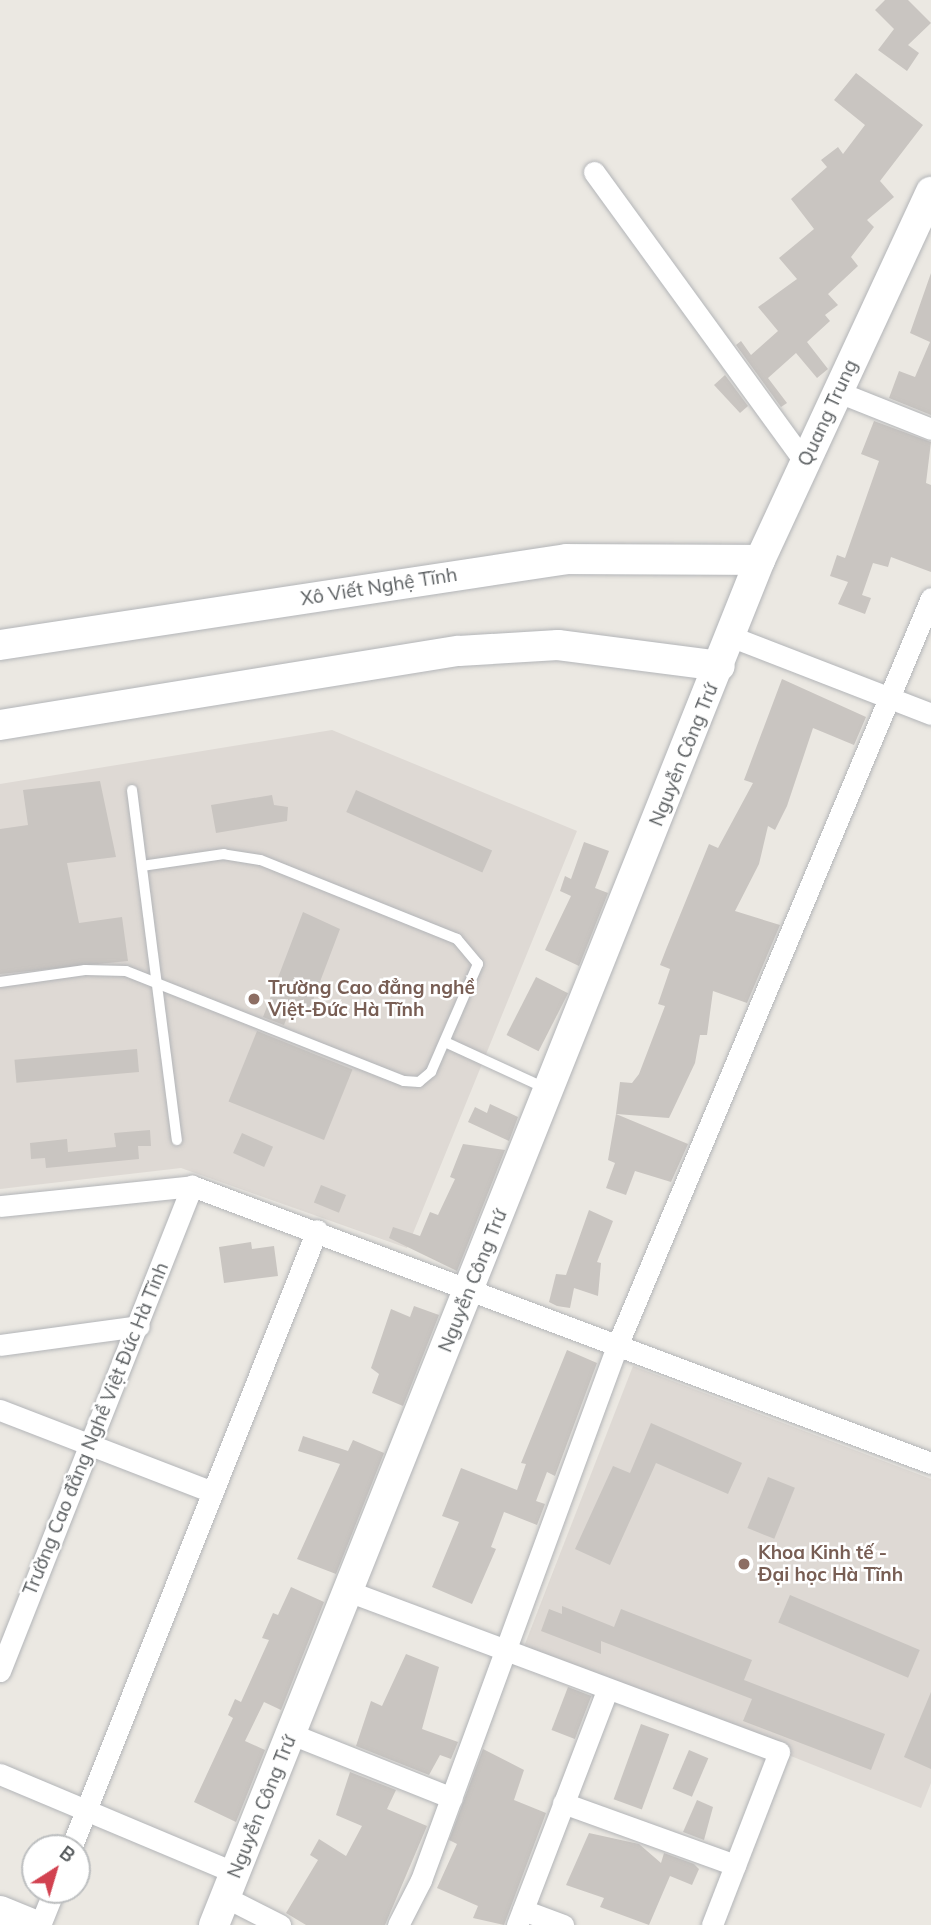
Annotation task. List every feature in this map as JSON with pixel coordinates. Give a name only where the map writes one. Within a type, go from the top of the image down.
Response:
[{"type":"main road","name":"Quang Trung","points":[[730,636],[760,560],[931,192]]},
{"type":"main road","name":"Xô Viết Nghệ Tĩnh","points":[[0,645],[567,559],[760,560]]},
{"type":"main road","name":"Nguyễn Công Trứ","points":[[214,1925],[730,636]]},
{"type":"main road","points":[[0,725],[459,651],[558,645],[720,666]]},
{"type":"main road","points":[[0,1911],[34,1925]]},
{"type":"street","points":[[594,172],[805,462]]},
{"type":"street","points":[[838,392],[931,429]]},
{"type":"street","points":[[398,1925],[452,1798],[617,1346],[931,598]]},
{"type":"street","points":[[730,636],[931,714]]},
{"type":"street","points":[[0,1206],[192,1186],[317,1230],[469,1291],[931,1463]]},
{"type":"street","name":"Trường Cao đẳng Nghề Việt Đức Hà Tĩnh","points":[[0,1671],[89,1444],[139,1326],[192,1186]]},
{"type":"street","points":[[77,1834],[317,1230]]},
{"type":"street","points":[[0,1345],[139,1326]]},
{"type":"street","points":[[0,1410],[213,1492]]},
{"type":"street","points":[[348,1591],[607,1690],[779,1752],[712,1925]]},
{"type":"street","points":[[563,1925],[520,1918],[607,1690]]},
{"type":"street","points":[[291,1734],[452,1798]]},
{"type":"street","points":[[0,1774],[86,1812],[230,1885],[280,1925]]},
{"type":"street","points":[[564,1804],[735,1865]]},
{"type":"street","points":[[40,1925],[48,1904]]},
{"type":"lane","points":[[132,790],[177,1140]]},
{"type":"lane","points":[[0,982],[85,970],[126,971],[156,979],[404,1081],[419,1082],[430,1072],[478,964],[457,939],[260,860],[224,854],[142,866]]},
{"type":"lane","points":[[444,1042],[549,1090]]},
{"type":"shaded area","name":"Trường Cao đẳng nghề Việt-Đức Hà Tĩnh","points":[[332,730],[577,831],[407,1248],[181,1168],[0,1189],[0,784]]},
{"type":"shaded area","name":"Khoa Kinh tế - Đại học Hà Tĩnh","points":[[633,1366],[931,1479],[931,1783],[921,1808],[523,1649]]},
{"type":"building","points":[[885,0],[908,0],[931,23],[908,45],[919,53],[907,71],[878,50],[894,29],[875,10]]},
{"type":"building","points":[[856,73],[923,125],[880,181],[894,197],[867,220],[874,227],[851,257],[858,266],[828,294],[838,305],[825,315],[830,321],[807,342],[828,369],[817,378],[796,353],[768,378],[787,403],[781,407],[736,345],[741,341],[751,355],[778,331],[758,307],[797,279],[779,258],[814,229],[791,199],[827,167],[821,160],[838,147],[843,154],[865,125],[834,100]]},
{"type":"building","points":[[931,273],[931,415],[889,398],[899,371],[915,377],[930,342],[910,333]]},
{"type":"building","points":[[725,375],[748,406],[740,413],[714,385]]},
{"type":"building","points":[[874,421],[931,442],[926,483],[931,485],[931,572],[891,557],[888,567],[873,563],[862,595],[871,598],[865,614],[838,604],[848,582],[830,576],[837,555],[845,558],[879,461],[861,454]]},
{"type":"building","points":[[782,679],[866,717],[854,745],[813,728],[787,806],[775,830],[768,826],[759,864],[735,911],[780,925],[747,1003],[713,991],[707,1035],[700,1035],[695,1063],[669,1118],[616,1114],[620,1082],[632,1083],[639,1074],[665,1006],[658,1004],[670,969],[660,965],[709,844],[718,848],[753,783],[744,780]]},
{"type":"building","points":[[100,781],[116,857],[67,863],[79,923],[122,917],[128,961],[0,974],[0,829],[28,825],[23,790]]},
{"type":"building","points":[[356,790],[492,851],[482,873],[346,812]]},
{"type":"building","points":[[272,795],[274,805],[288,807],[287,821],[216,833],[211,805]]},
{"type":"building","points":[[584,842],[609,851],[595,888],[608,893],[579,966],[545,950],[571,896],[560,891],[565,876],[571,879]]},
{"type":"building","points":[[303,912],[340,929],[310,1008],[293,1002],[284,1025],[263,1017]]},
{"type":"building","points":[[536,977],[568,993],[539,1051],[506,1035]]},
{"type":"building","points":[[257,1031],[352,1070],[324,1140],[229,1101]]},
{"type":"building","points":[[137,1049],[139,1072],[16,1083],[14,1060]]},
{"type":"building","points":[[490,1104],[518,1117],[509,1141],[468,1122],[475,1107],[487,1113]]},
{"type":"building","points":[[616,1114],[688,1144],[671,1182],[635,1171],[626,1195],[606,1188],[615,1163],[608,1160]]},
{"type":"building","points":[[150,1130],[151,1146],[138,1146],[139,1159],[46,1168],[45,1158],[31,1159],[30,1143],[67,1139],[68,1152],[116,1147],[114,1133]]},
{"type":"building","points":[[242,1133],[273,1147],[264,1167],[233,1153]]},
{"type":"building","points":[[463,1144],[505,1150],[457,1271],[389,1238],[393,1227],[420,1236],[430,1212],[438,1215],[455,1179],[450,1177]]},
{"type":"building","points":[[321,1185],[346,1195],[339,1213],[314,1203]]},
{"type":"building","points":[[589,1210],[613,1221],[597,1262],[601,1263],[598,1296],[574,1288],[570,1308],[557,1306],[549,1302],[556,1274],[566,1275]]},
{"type":"building","points":[[251,1242],[252,1249],[274,1246],[278,1276],[224,1283],[219,1247]]},
{"type":"building","points":[[414,1306],[439,1315],[403,1406],[372,1393],[379,1374],[371,1368],[391,1309],[410,1317]]},
{"type":"building","points":[[567,1350],[597,1363],[555,1476],[547,1472],[536,1501],[545,1504],[537,1525],[504,1512],[491,1547],[496,1549],[472,1604],[432,1587],[459,1522],[442,1516],[461,1468],[517,1490],[526,1464],[521,1463]]},
{"type":"building","points":[[651,1423],[742,1463],[728,1494],[656,1463],[610,1565],[575,1549],[613,1466],[630,1473]]},
{"type":"building","points":[[303,1436],[348,1451],[353,1440],[384,1453],[336,1574],[297,1559],[340,1464],[298,1451]]},
{"type":"building","points":[[768,1477],[795,1488],[774,1539],[747,1528]]},
{"type":"building","points":[[291,1587],[324,1602],[281,1710],[264,1702],[245,1741],[265,1750],[236,1822],[194,1802],[233,1718],[228,1715],[235,1699],[241,1702],[269,1640],[262,1638],[273,1613],[278,1615]]},
{"type":"building","points":[[790,1595],[920,1650],[908,1678],[778,1623]]},
{"type":"building","points":[[562,1606],[614,1627],[621,1609],[752,1660],[744,1680],[885,1734],[871,1770],[743,1721],[752,1699],[601,1641],[601,1654],[541,1631],[549,1609],[562,1614]]},
{"type":"building","points":[[406,1654],[439,1667],[422,1729],[458,1742],[451,1759],[440,1755],[429,1775],[356,1746],[371,1701],[382,1706]]},
{"type":"building","points":[[568,1687],[591,1696],[575,1739],[552,1730]]},
{"type":"building","points":[[931,1692],[931,1769],[904,1757]]},
{"type":"building","points":[[641,1724],[669,1734],[642,1809],[614,1799]]},
{"type":"building","points":[[483,1749],[524,1770],[514,1800],[546,1813],[504,1925],[473,1918],[478,1906],[437,1888],[457,1844],[449,1840]]},
{"type":"building","points":[[689,1750],[708,1758],[692,1797],[673,1789]]},
{"type":"building","points":[[350,1772],[396,1790],[387,1809],[427,1826],[385,1925],[306,1925],[286,1913],[318,1860],[310,1855],[319,1839],[346,1856],[362,1826],[336,1815]]},
{"type":"building","points":[[697,1800],[713,1807],[704,1840],[683,1832]]},
{"type":"building","points":[[589,1833],[639,1844],[661,1863],[664,1853],[694,1864],[699,1869],[692,1885],[670,1876],[649,1925],[600,1907],[604,1898],[566,1885]]},
{"type":"place","name":"Trường Cao đẳng nghề Việt-Đức Hà Tĩnh","points":[[254,999]]},
{"type":"place","name":"Khoa Kinh tế - Đại học Hà Tĩnh","points":[[744,1564]]}]
